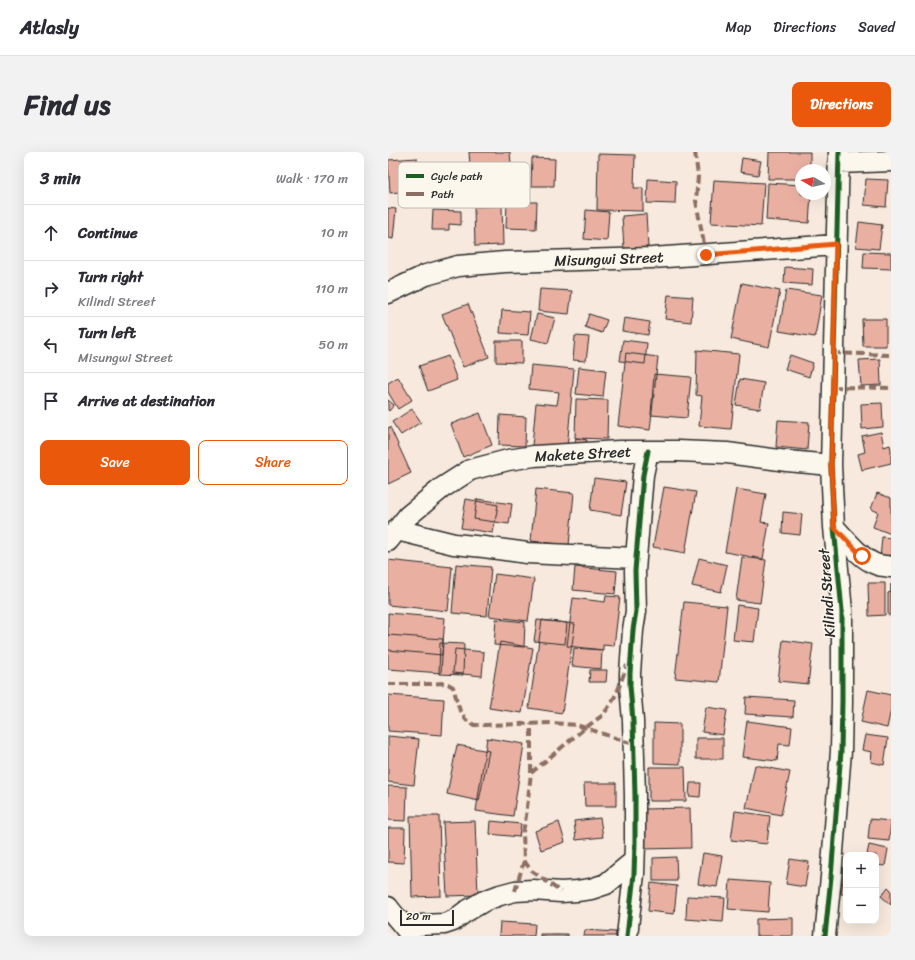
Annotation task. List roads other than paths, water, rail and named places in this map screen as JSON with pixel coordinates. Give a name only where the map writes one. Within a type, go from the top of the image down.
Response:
[{"type":"street","points":[[838,157],[891,161]]},
{"type":"street","name":"Kilindi Street","points":[[825,936],[840,767],[842,701],[842,611],[834,527],[831,465],[838,157]]},
{"type":"street","name":"Misungwi Street","points":[[388,293],[426,275],[458,266],[505,262],[652,258],[836,244]]},
{"type":"street","name":"Makete Street","points":[[393,535],[408,516],[442,488],[470,470],[508,460],[534,456],[619,451],[678,451],[727,453],[831,465]]},
{"type":"street","points":[[631,933],[635,843],[635,796],[630,673],[636,611],[635,571],[642,483],[648,452]]},
{"type":"street","points":[[834,527],[862,556],[877,564],[891,566]]},
{"type":"street","points":[[393,535],[454,544],[484,546],[526,553],[636,558]]},
{"type":"street","points":[[388,907],[409,932],[420,925],[444,924],[484,901],[500,895],[533,890],[561,892],[591,889],[606,884],[634,861]]},
{"type":"street","points":[[455,936],[466,911]]}]
